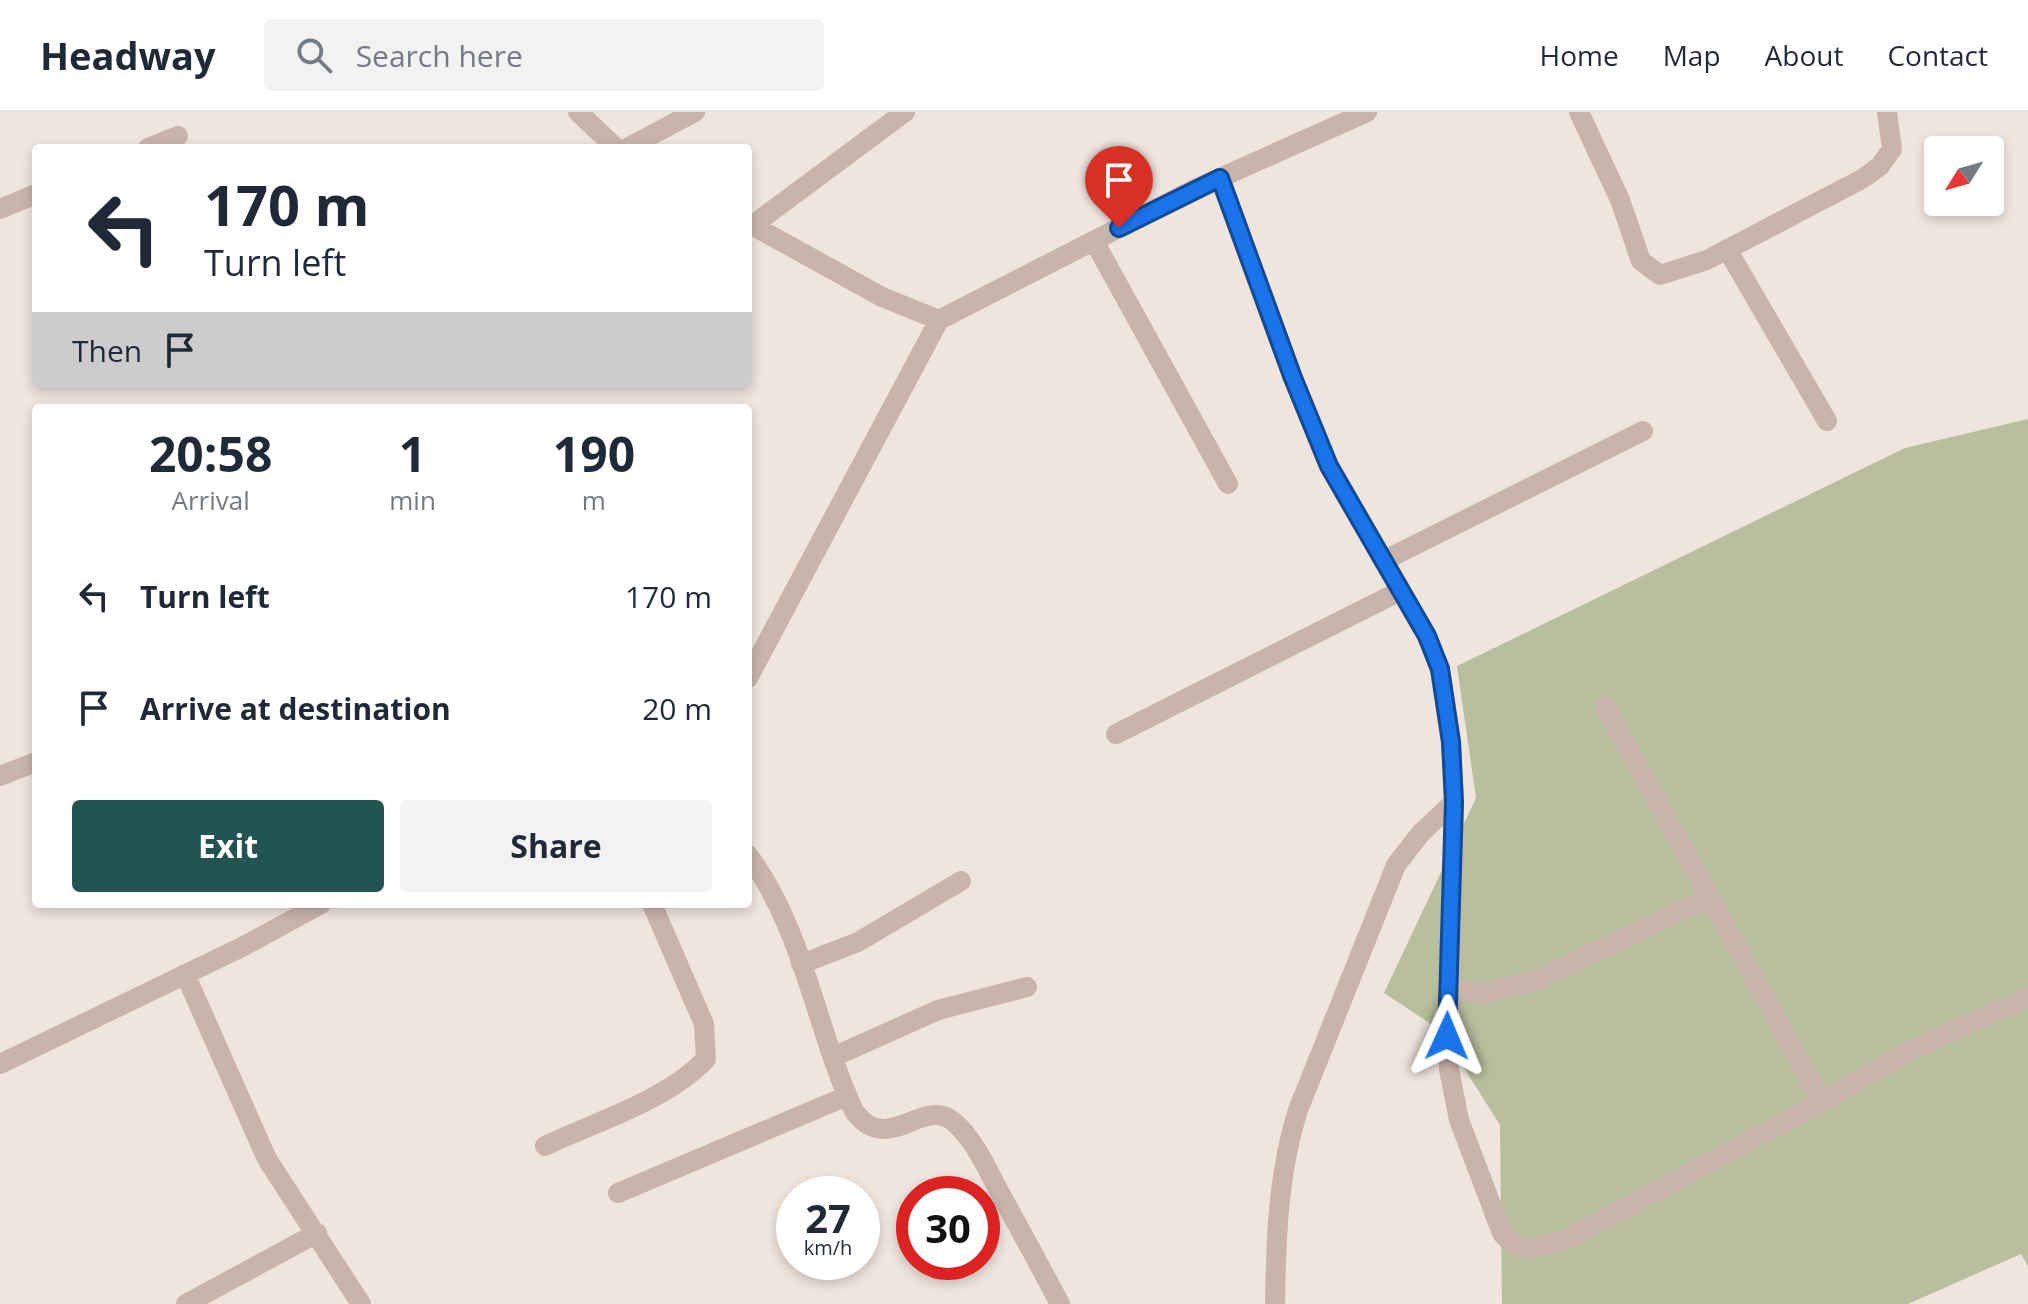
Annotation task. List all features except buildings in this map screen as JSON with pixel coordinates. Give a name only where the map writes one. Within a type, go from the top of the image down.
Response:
[{"type":"street","points":[[578,112],[612,144]]},
{"type":"street","points":[[635,144],[695,112]]},
{"type":"street","points":[[752,223],[905,112]]},
{"type":"street","points":[[1579,112],[1620,200],[1641,261],[1649,271],[1660,275],[1680,271],[1727,249],[1862,179],[1880,166],[1892,149],[1887,112]]},
{"type":"street","points":[[752,671],[939,320],[1220,178],[1356,114]]},
{"type":"street","points":[[158,144],[178,136]]},
{"type":"street","points":[[1220,178],[1293,378],[1329,466],[1427,636],[1440,669],[1451,742],[1454,802],[1448,988],[1449,1069],[1459,1120],[1502,1233],[1519,1248],[1538,1248],[1567,1239],[1612,1218],[1909,1051],[2028,997]]},
{"type":"street","points":[[0,209],[32,196]]},
{"type":"street","points":[[752,225],[882,297],[939,320]]},
{"type":"street","points":[[1094,241],[1228,484]]},
{"type":"street","points":[[1727,249],[1827,421]]},
{"type":"street","points":[[1383,561],[1643,431]]},
{"type":"street","points":[[1116,734],[1400,591]]},
{"type":"street","points":[[1605,706],[1822,1102]]},
{"type":"street","points":[[0,776],[32,764]]},
{"type":"street","points":[[1275,1304],[1280,1190],[1285,1151],[1298,1110],[1396,865],[1421,833],[1454,802]]},
{"type":"street","points":[[752,862],[782,911],[847,1096],[863,1123],[876,1129],[891,1129],[928,1116],[941,1115],[953,1121],[980,1157],[1060,1304]]},
{"type":"street","points":[[801,964],[858,942],[961,881]]},
{"type":"street","points":[[1448,988],[1481,994],[1537,980],[1710,897]]},
{"type":"street","points":[[0,1064],[313,908]]},
{"type":"street","points":[[545,1146],[652,1096],[695,1071],[706,1059],[704,1024],[654,908]]},
{"type":"street","points":[[185,974],[281,1186],[317,1233],[361,1304]]},
{"type":"street","points":[[833,1057],[938,1010],[1027,987]]},
{"type":"street","points":[[618,1193],[847,1096]]},
{"type":"street","points":[[186,1304],[317,1233]]},
{"type":"green space","points":[[2028,419],[2028,1266],[2021,1254],[1908,1304],[1502,1304],[1500,1125],[1440,1030],[1384,993],[1476,798],[1457,666],[1905,448]]},
{"type":"route","points":[[1119,228],[1220,178],[1293,378],[1329,466],[1434,653],[1446,701],[1454,802],[1447,1036]]}]
